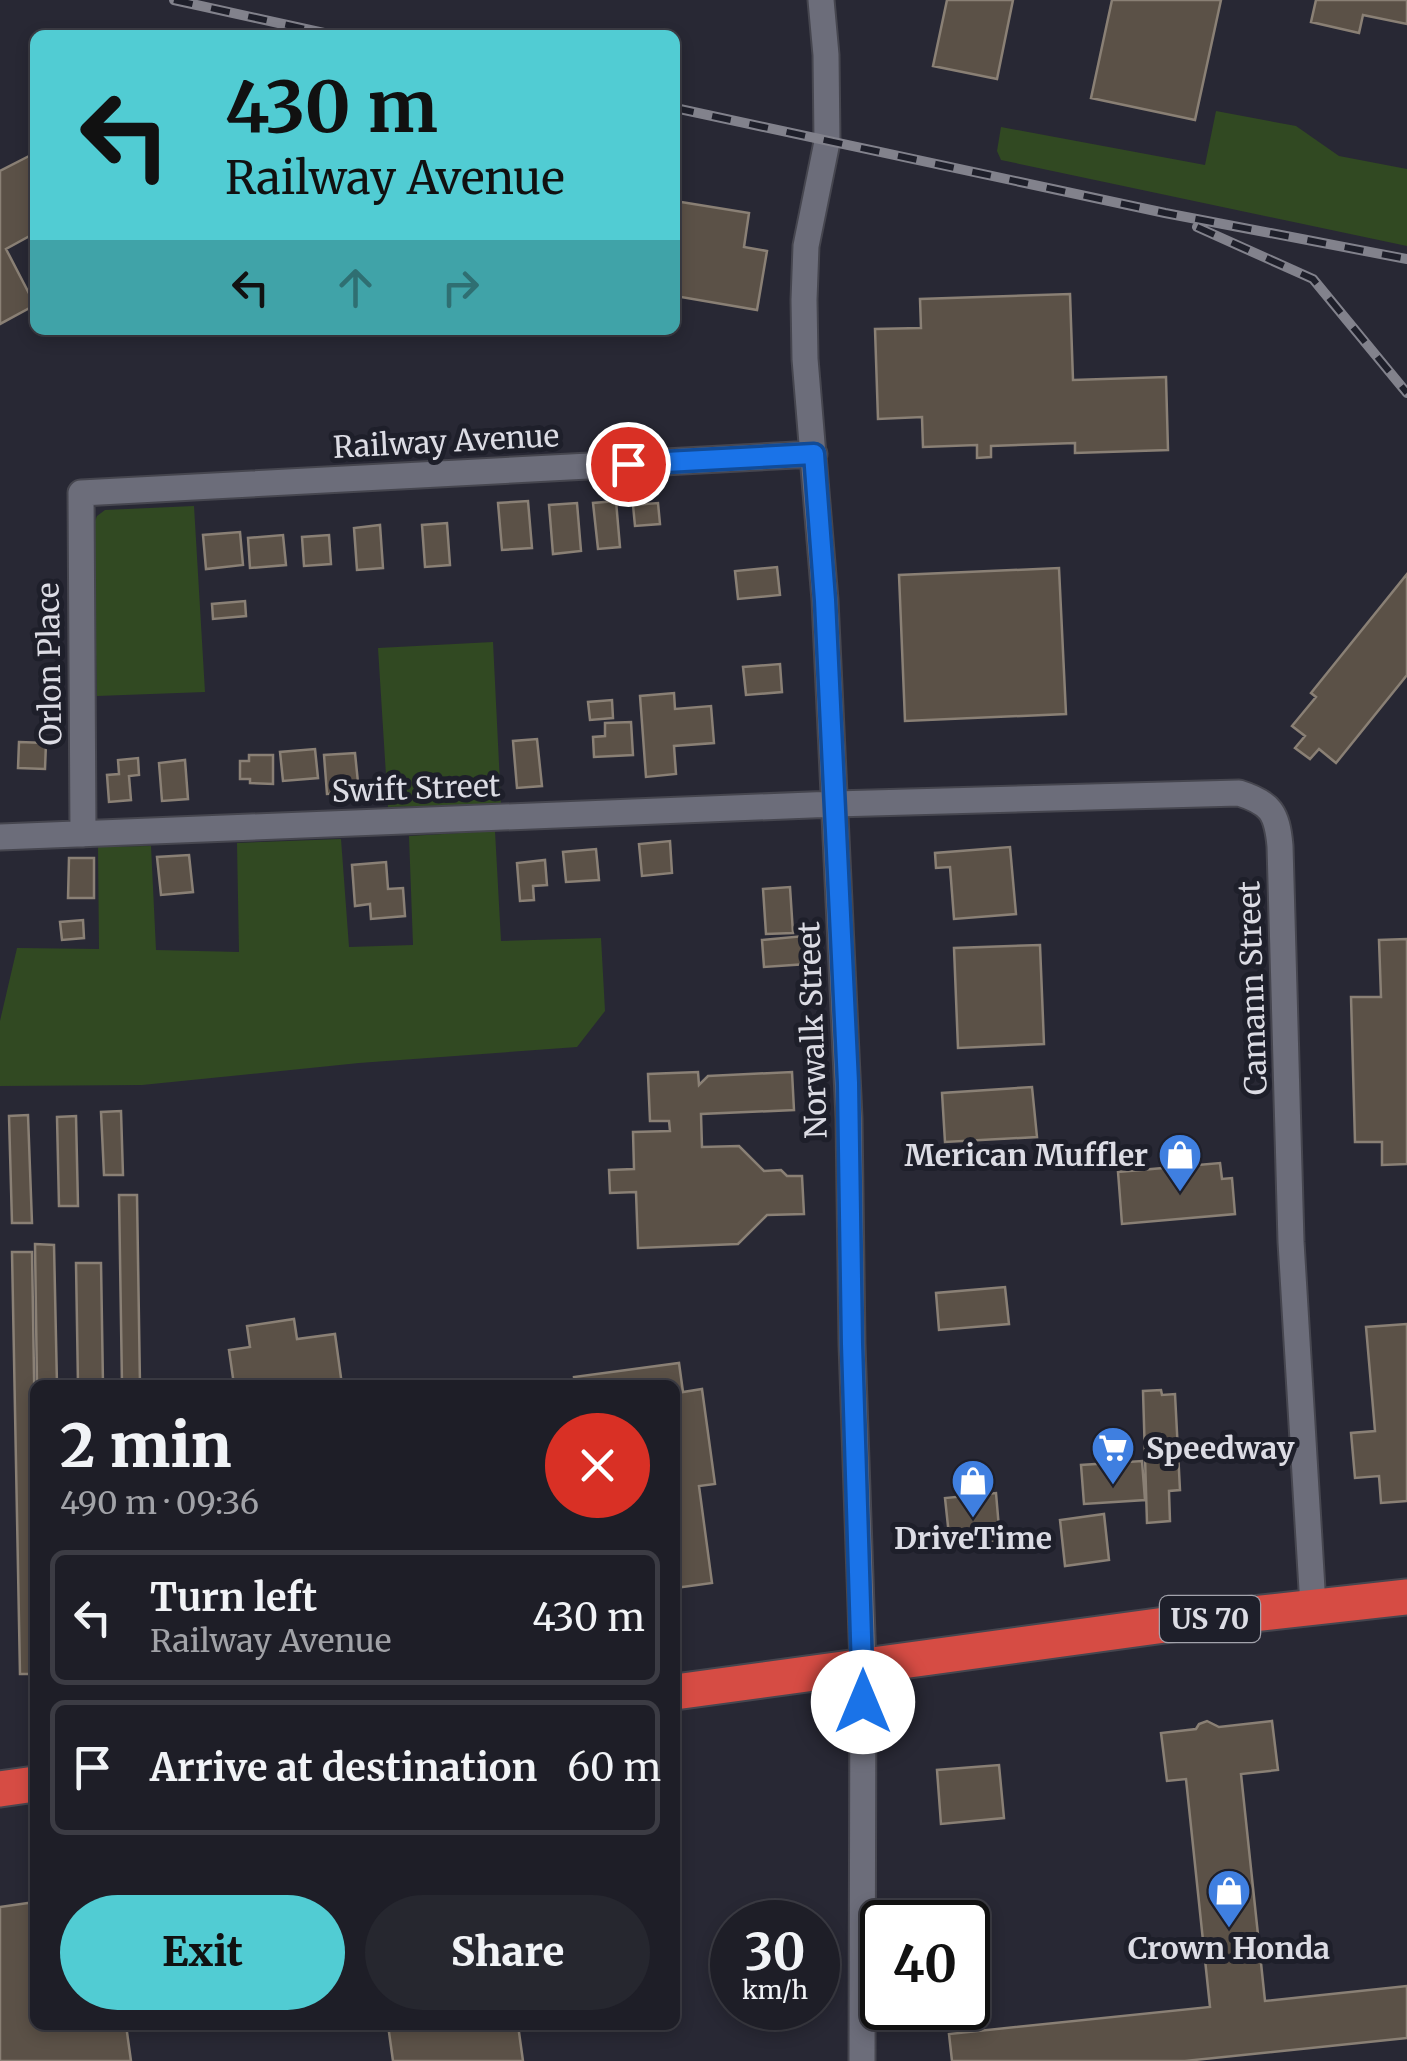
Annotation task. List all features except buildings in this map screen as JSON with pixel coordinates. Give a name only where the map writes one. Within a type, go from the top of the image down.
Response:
[{"type":"highway","name":"US 70","points":[[680,1691],[1313,1606],[1407,1597]]},
{"type":"highway","points":[[0,1789],[30,1785]]},
{"type":"street","name":"Norwalk Street","points":[[820,0],[828,142],[804,272],[806,359],[825,600],[849,1118],[863,1665],[862,2061]]},
{"type":"street","name":"Railway Avenue","points":[[80,493],[814,454]]},
{"type":"street","name":"Orlon Place","points":[[80,493],[84,834]]},
{"type":"street","name":"Camann Street","points":[[835,804],[1239,794],[1262,802],[1274,813],[1280,846],[1291,1242],[1313,1606]]},
{"type":"street","name":"Swift Street","points":[[0,837],[835,804]]},
{"type":"green space","points":[[1216,111],[1296,126],[1339,156],[1407,169],[1407,246],[1001,160],[997,151],[1001,127],[1205,165]]},
{"type":"green space","points":[[194,506],[205,692],[97,696],[93,526],[97,516],[105,510]]},
{"type":"green space","points":[[493,642],[501,804],[388,807],[378,648]]},
{"type":"green space","points":[[495,831],[501,941],[601,938],[605,1011],[577,1047],[359,1063],[142,1085],[0,1086],[0,1021],[17,948],[99,949],[98,847],[151,846],[156,950],[239,952],[237,843],[341,839],[349,947],[413,945],[409,836]]},
{"type":"railway","points":[[174,0],[310,30]]},
{"type":"railway","points":[[680,109],[1165,213],[1407,259]]},
{"type":"railway","points":[[1197,227],[1313,279],[1407,393]]},
{"type":"place","name":"Merican Muffler","points":[[1180,1193]]},
{"type":"place","name":"Speedway","points":[[1113,1486]]},
{"type":"place","name":"DriveTime","points":[[973,1519]]},
{"type":"place","name":"Crown Honda","points":[[1229,1929]]},
{"type":"route","points":[[628,464],[814,454],[825,600],[848,1083],[863,1702]]}]
